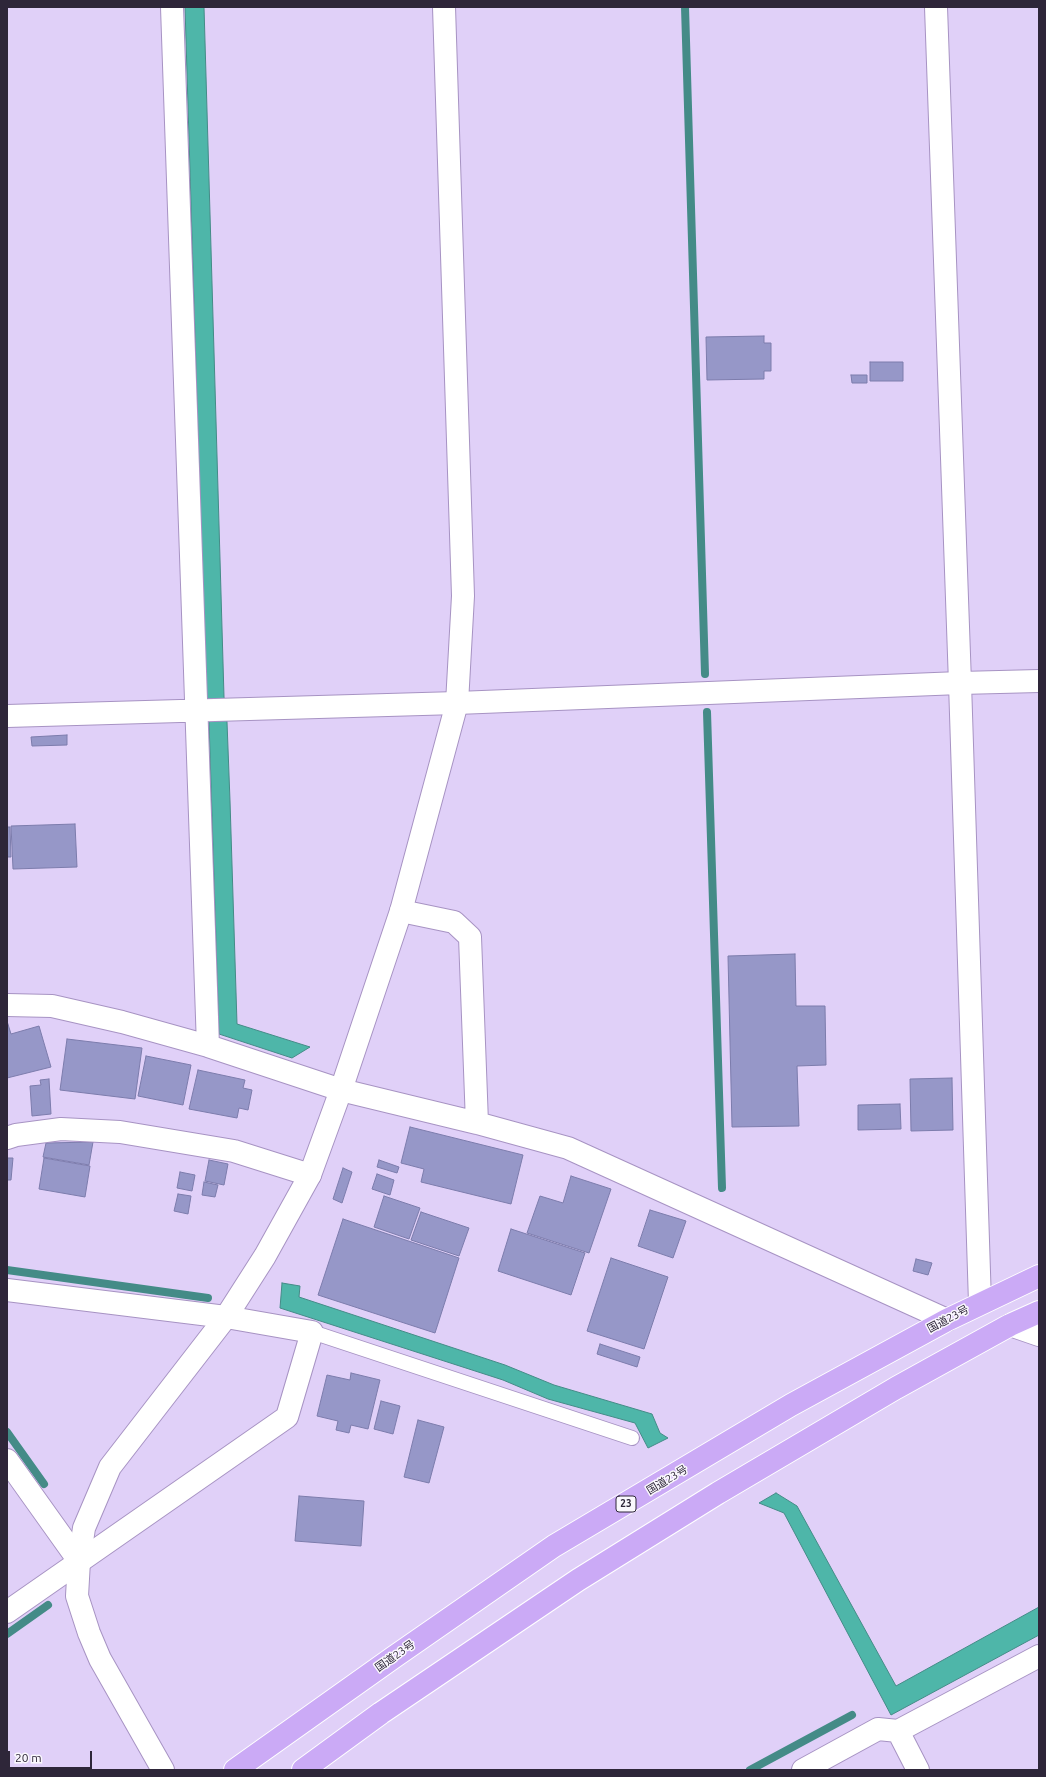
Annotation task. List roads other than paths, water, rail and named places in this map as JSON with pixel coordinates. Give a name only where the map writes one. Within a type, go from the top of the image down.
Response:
[{"type":"highway","name":"国道23号","points":[[235,1770],[554,1546],[790,1405],[980,1303],[1039,1276]]},
{"type":"highway","points":[[303,1770],[387,1709],[578,1580],[738,1481],[896,1388],[1010,1325],[1039,1312]]},
{"type":"street","points":[[172,7],[200,711],[208,1046]]},
{"type":"street","points":[[163,1770],[100,1659],[88,1633],[77,1596],[79,1561],[84,1528],[110,1467],[226,1317],[265,1256],[310,1175],[341,1090],[401,911],[457,703],[463,596],[444,7]]},
{"type":"street","points":[[936,7],[980,1303]]},
{"type":"street","points":[[7,716],[457,703],[1039,681]]},
{"type":"street","points":[[401,911],[454,922],[470,937],[477,1123]]},
{"type":"street","points":[[7,1005],[52,1006],[122,1022],[208,1046],[341,1090],[477,1123],[568,1148],[948,1320]]},
{"type":"street","points":[[7,1138],[16,1135],[60,1129],[120,1132],[234,1151],[310,1175]]},
{"type":"street","points":[[7,1290],[226,1317],[312,1332],[287,1417],[7,1612]]},
{"type":"street","points":[[1010,1325],[1039,1335]]},
{"type":"street","points":[[7,1460],[79,1561]]},
{"type":"street","points":[[803,1770],[878,1729],[898,1731],[1039,1656]]},
{"type":"street","points":[[898,1731],[918,1770]]},
{"type":"lane","points":[[312,1332],[632,1438]]},
{"type":"waterway","points":[[685,7],[705,674]]},
{"type":"waterway","points":[[707,712],[722,1188]]},
{"type":"waterway","points":[[7,1270],[208,1298]]},
{"type":"waterway","points":[[7,1432],[44,1484]]},
{"type":"waterway","points":[[7,1634],[48,1605]]},
{"type":"waterway","points":[[750,1770],[852,1715]]}]
